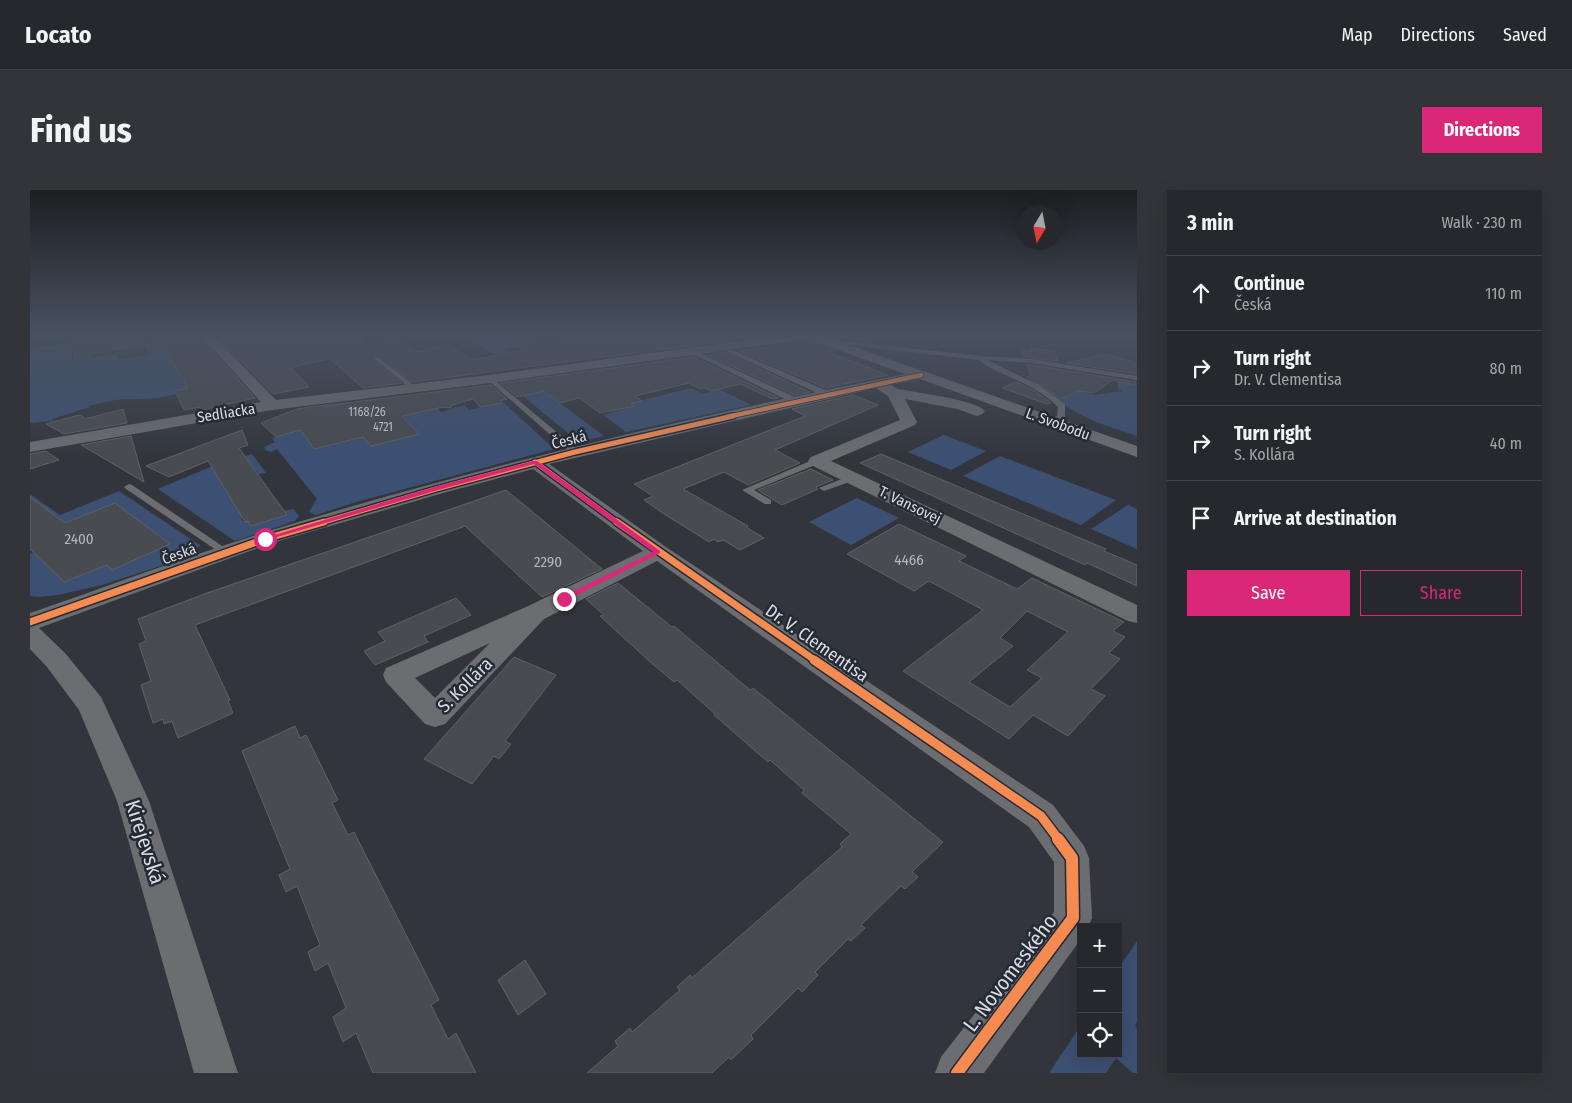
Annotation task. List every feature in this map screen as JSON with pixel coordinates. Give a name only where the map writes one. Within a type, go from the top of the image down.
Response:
[{"type":"street","points":[[245,376],[272,405]]},
{"type":"street","name":"Sedliacka","points":[[30,447],[272,405],[503,376]]},
{"type":"street","name":"Česká","points":[[30,622],[226,552],[309,525],[535,462],[827,394],[886,389],[918,376]]},
{"type":"street","name":"L. Svobodu","points":[[924,376],[1137,452]]},
{"type":"street","points":[[817,461],[909,422],[886,389]]},
{"type":"street","name":"L. Svobodu","points":[[886,389],[960,404],[1137,468]]},
{"type":"street","name":"T. Vansovej","points":[[817,461],[1137,615]]},
{"type":"street","name":"Dr. V. Clementisa","points":[[535,462],[658,552],[1041,816],[1072,858]]},
{"type":"street","name":"S. Kollára","points":[[535,613],[435,716],[396,675],[535,613],[658,552]]},
{"type":"street","name":"Kirejevská","points":[[30,633],[56,660],[91,705],[133,801],[216,1073]]},
{"type":"street","name":"L. Novomeského","points":[[957,1073],[1073,918],[1072,858]]},
{"type":"lane","points":[[399,376],[411,388]]},
{"type":"lane","points":[[744,376],[796,401]]},
{"type":"lane","points":[[787,376],[827,394]]},
{"type":"lane","points":[[1016,376],[1030,382],[1062,406],[1060,417],[1052,422]]},
{"type":"lane","points":[[490,378],[575,452]]},
{"type":"lane","points":[[768,502],[747,490],[817,461]]},
{"type":"lane","points":[[824,488],[852,478]]},
{"type":"lane","points":[[129,487],[226,552]]},
{"type":"shaded area","points":[[30,376],[181,376],[188,389],[158,398],[108,401],[52,419],[53,421],[30,423]]},
{"type":"shaded area","points":[[1117,381],[1136,385],[1137,382],[1137,436],[1084,416],[1068,407],[1034,382],[1095,395],[1123,391],[1118,389]]},
{"type":"shaded area","points":[[691,388],[703,394],[719,389],[751,405],[626,432],[603,415],[634,406],[631,403]]},
{"type":"shaded area","points":[[544,391],[604,436],[579,442],[523,396]]},
{"type":"shaded area","points":[[351,402],[372,425],[418,434],[402,415],[437,408],[441,412],[464,405],[469,410],[503,402],[554,449],[356,502],[316,515],[309,512],[317,499],[277,449],[271,452],[265,450],[264,447],[275,442],[272,438],[301,430],[314,449],[357,439],[329,414],[324,404]]},
{"type":"shaded area","points":[[944,435],[986,451],[951,470],[908,452]]},
{"type":"shaded area","points":[[252,454],[266,473],[259,474],[256,471],[223,480],[223,486],[225,489],[228,488],[245,516],[241,518],[244,522],[248,521],[251,526],[286,515],[283,511],[293,509],[299,516],[295,521],[235,541],[158,489],[222,462]]},
{"type":"shaded area","points":[[1000,456],[1116,500],[1081,525],[963,476]]},
{"type":"shaded area","points":[[119,491],[201,546],[193,550],[192,554],[185,558],[102,585],[58,595],[30,596],[30,554],[33,552],[64,582],[107,565],[112,570],[170,544],[153,531],[70,528],[60,519],[54,521],[30,497],[30,494],[60,515]]},
{"type":"shaded area","points":[[857,498],[899,518],[851,545],[809,522]]},
{"type":"shaded area","points":[[1128,505],[1137,509],[1137,549],[1091,529]]},
{"type":"shaded area","points":[[1137,941],[1137,1022],[1135,1026],[1137,1028],[1137,1073],[1133,1073],[1116,1058],[1122,1058],[1122,963]]},
{"type":"shaded area","points":[[1077,1031],[1077,1058],[1116,1058],[1106,1073],[1049,1073]]},
{"type":"building","points":[[181,376],[236,376],[255,398],[202,410],[200,407],[184,410],[175,391],[188,388]]},
{"type":"building","points":[[256,376],[299,376],[309,387],[273,394]]},
{"type":"building","points":[[350,376],[393,376],[402,383],[363,388]]},
{"type":"building","points":[[405,376],[456,376],[412,382]]},
{"type":"building","points":[[551,376],[734,376],[779,398],[773,399],[740,384],[711,391],[705,388],[700,389],[689,383],[635,396],[642,401],[631,403],[635,406],[600,413],[579,398],[560,403],[544,391],[517,397],[501,383]]},
{"type":"building","points":[[754,376],[776,376],[810,392],[794,395]]},
{"type":"building","points":[[798,376],[882,376],[826,388]]},
{"type":"building","points":[[1101,376],[1136,382],[1135,385],[1113,380],[1094,393],[1078,391],[1061,399],[1027,377]]},
{"type":"building","points":[[1016,382],[1035,391],[1051,403],[1047,404],[1002,388]]},
{"type":"building","points":[[491,385],[507,399],[500,401],[502,403],[480,407],[473,399],[453,405],[450,408],[443,407],[402,416],[419,434],[371,446],[363,437],[314,449],[301,430],[276,437],[261,423],[297,409],[325,405],[326,407]]},
{"type":"building","points":[[853,395],[878,405],[775,450],[800,463],[748,485],[724,472],[683,489],[748,526],[746,527],[764,538],[740,550],[723,540],[718,542],[714,539],[709,542],[664,514],[644,500],[653,496],[634,484],[805,416],[792,409]]},
{"type":"building","points":[[123,409],[127,423],[64,434],[46,424],[81,415],[85,419]]},
{"type":"building","points":[[242,430],[248,445],[239,448],[287,515],[251,526],[248,521],[245,522],[208,461],[169,477],[146,466]]},
{"type":"building","points":[[131,436],[144,482],[81,445]]},
{"type":"building","points":[[46,451],[59,460],[30,469],[30,454]]},
{"type":"building","points":[[881,454],[1106,549],[1104,551],[1137,565],[1137,586],[1087,563],[1085,565],[860,463]]},
{"type":"building","points":[[811,469],[833,480],[782,505],[758,490]]},
{"type":"building","points":[[506,490],[602,569],[542,597],[465,526],[195,625],[230,700],[228,701],[233,713],[178,738],[172,721],[164,724],[163,719],[153,723],[141,685],[151,681],[139,644],[146,641],[138,619],[207,593]]},
{"type":"building","points":[[30,497],[65,523],[115,503],[170,544],[112,570],[107,565],[64,582],[30,549]]},
{"type":"building","points":[[899,524],[966,556],[959,561],[1017,589],[1032,578],[1124,622],[1113,631],[1125,637],[1109,653],[1120,659],[1091,689],[1105,696],[1068,736],[1033,715],[1009,739],[903,671],[983,610],[929,581],[914,591],[847,554]],"holes":[[[1027,611],[1068,632],[1027,670],[1042,678],[1010,707],[969,682],[1013,646],[1000,638]]]},
{"type":"building","points":[[618,583],[672,627],[674,626],[750,690],[753,688],[943,842],[912,872],[918,877],[905,889],[901,886],[861,925],[865,928],[851,941],[848,939],[815,972],[818,975],[802,992],[798,988],[751,1035],[753,1039],[731,1060],[729,1057],[712,1073],[587,1073],[618,1046],[615,1041],[630,1028],[632,1032],[680,990],[677,987],[690,975],[692,978],[842,847],[840,844],[851,834],[802,793],[804,790],[770,760],[768,762],[677,680],[674,682],[648,660],[600,616],[604,615],[586,599]]},
{"type":"building","points":[[456,598],[471,615],[424,636],[428,642],[375,665],[364,651],[385,641],[378,632]]},
{"type":"building","points":[[514,657],[556,675],[505,741],[511,744],[499,759],[494,756],[472,784],[424,759]]},
{"type":"building","points":[[295,726],[300,738],[306,735],[338,800],[332,803],[348,835],[354,832],[439,1000],[431,1005],[448,1039],[456,1033],[476,1073],[373,1073],[356,1033],[343,1042],[333,1017],[346,1008],[328,963],[315,971],[308,952],[320,945],[297,886],[286,892],[279,875],[290,869],[242,751]]},
{"type":"building","points":[[525,960],[546,994],[518,1015],[498,980]]},
{"type":"cycle path","points":[[30,622],[265,539],[436,489],[575,452],[827,394],[915,376]]},
{"type":"cycle path","points":[[535,462],[658,552],[1041,816],[1072,858],[1073,918],[957,1073]]},
{"type":"route","points":[[265,539],[436,488],[535,462],[658,552],[564,599]]}]
